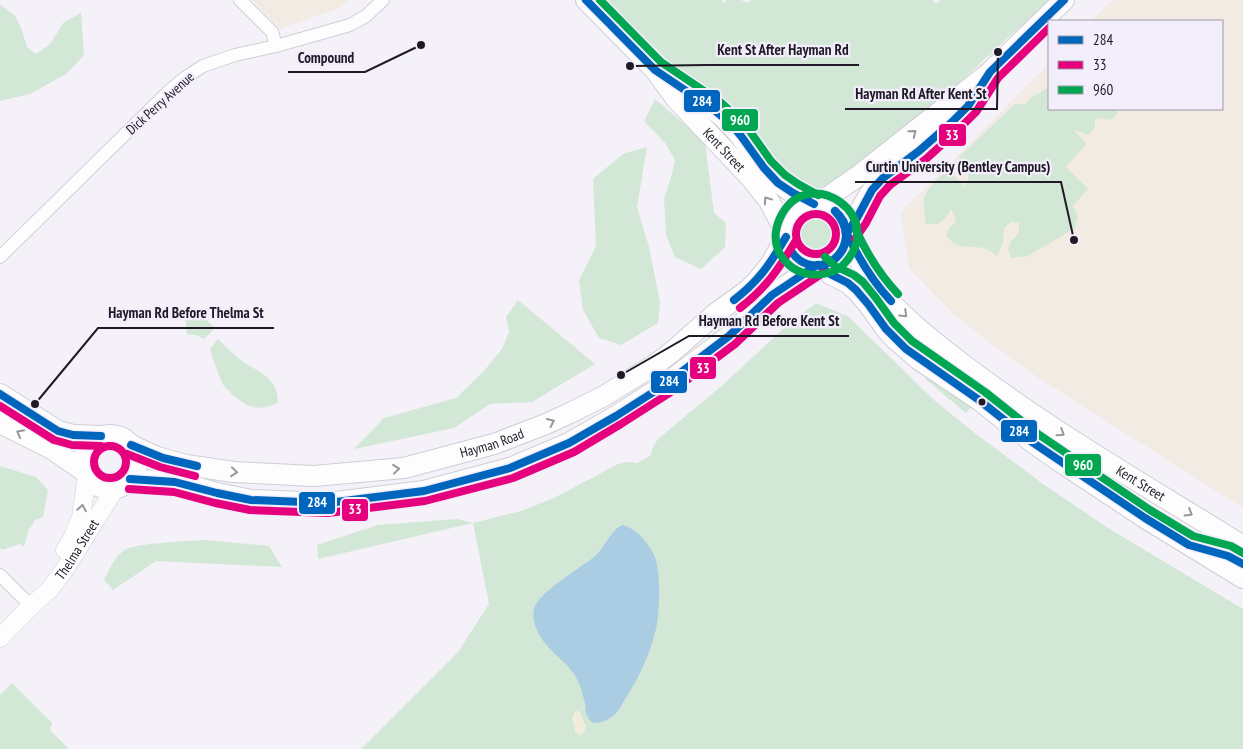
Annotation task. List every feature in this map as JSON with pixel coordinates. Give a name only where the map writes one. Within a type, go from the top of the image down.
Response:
[{"type":"main road","name":"Kent Street","points":[[586,0],[655,70],[677,100],[751,178],[769,201],[786,235]]},
{"type":"main road","points":[[990,72],[968,106],[937,136],[883,178],[872,190],[847,234],[845,244],[840,253],[828,263],[818,265],[806,263],[796,257],[789,248],[786,235],[788,224],[793,215],[804,207],[816,204],[858,176],[990,72],[1064,0]]},
{"type":"main road","name":"Kent Street","points":[[655,70],[722,116],[735,129],[763,167],[776,181],[792,192],[816,204]]},
{"type":"main road","points":[[816,204],[830,208],[838,213],[845,224],[847,234]]},
{"type":"main road","name":"Kent Street","points":[[847,234],[864,268],[880,290],[954,358],[1064,435],[1240,542]]},
{"type":"main road","name":"Hayman Road","points":[[131,445],[157,456],[186,464],[234,472],[314,476],[404,468],[494,444],[570,413],[604,396],[656,364],[758,281],[770,265],[786,235]]},
{"type":"main road","name":"Kent Street","points":[[818,265],[856,290],[886,329],[918,359],[979,400],[1062,463],[1144,518],[1243,578]]},
{"type":"main road","name":"Hayman Road","points":[[123,484],[175,482],[250,500],[328,503],[424,491],[510,468],[569,443],[664,386],[729,336],[772,296],[818,265]]},
{"type":"main road","points":[[0,394],[58,431],[74,435],[118,436],[125,440],[135,452],[136,466],[134,473],[123,484],[108,488],[100,486],[52,449],[0,422]]},
{"type":"main road","points":[[86,474],[83,461],[84,453],[94,440],[101,436]]},
{"type":"main road","name":"Thelma Street","points":[[31,606],[72,539],[81,517],[86,474]]},
{"type":"main road","name":"Thelma Street","points":[[0,638],[49,590],[123,484]]},
{"type":"street","points":[[240,0],[272,32],[276,46]]},
{"type":"street","name":"Dick Perry Avenue","points":[[0,257],[169,91],[186,77],[203,66],[235,55],[276,46],[350,25],[366,16],[383,0]]},
{"type":"street","name":"Kent Street","points":[[1189,544],[1228,556],[1243,564]]},
{"type":"street","points":[[0,575],[31,606]]},
{"type":"shaded area","points":[[252,0],[348,0],[340,8],[280,29]]},
{"type":"shaded area","points":[[1113,0],[1243,0],[1243,508],[1040,379],[998,349],[954,315],[909,268],[901,212],[1048,65],[1048,110],[1223,110],[1223,20],[1092,20]]},
{"type":"green space","points":[[606,0],[722,0],[723,3],[726,0],[741,0],[748,3],[751,0],[933,0],[936,4],[941,0],[1049,0],[923,116],[857,168],[831,183],[811,191],[788,181],[756,146]]},
{"type":"green space","points":[[0,4],[15,16],[27,47],[36,54],[50,44],[64,22],[81,13],[84,55],[66,74],[30,94],[0,101]]},
{"type":"green space","points":[[1048,88],[1048,110],[1116,110],[1119,112],[1111,120],[1100,118],[1095,120],[1095,127],[1089,135],[1074,130],[1086,144],[1066,167],[1088,189],[1073,206],[1078,215],[1075,228],[1028,256],[1011,258],[1008,249],[1011,241],[1019,233],[1019,223],[1011,222],[1004,228],[1003,243],[997,256],[985,249],[954,243],[946,235],[950,227],[956,222],[951,209],[946,218],[938,224],[926,224],[924,198],[935,182],[949,170],[964,186],[968,180],[969,171],[958,166],[959,157],[1015,104],[1025,104]]},
{"type":"green space","points":[[655,99],[705,142],[714,213],[726,223],[725,247],[701,269],[675,257],[666,235],[664,199],[675,160],[665,143],[644,121]]},
{"type":"green space","points":[[647,147],[637,207],[649,247],[660,302],[658,323],[621,345],[599,338],[583,310],[579,280],[596,246],[593,179],[623,154]]},
{"type":"green space","points":[[820,215],[827,218],[833,224],[836,235],[835,243],[827,252],[820,255],[812,255],[805,252],[797,243],[796,231],[799,224],[808,216]]},
{"type":"green space","points":[[518,300],[595,364],[532,402],[490,404],[454,428],[354,449],[384,418],[456,398],[484,371],[502,349],[509,332],[506,317]]},
{"type":"green space","points":[[816,303],[849,317],[934,400],[1043,484],[1108,528],[1243,609],[1243,749],[361,749],[458,652],[489,604],[473,523],[521,511],[554,498],[618,464],[637,463],[650,456],[658,439],[725,383],[786,326]]},
{"type":"green space","points":[[187,307],[201,315],[215,328],[204,339],[196,335],[187,334],[186,322],[180,314]]},
{"type":"green space","points":[[218,339],[239,359],[271,381],[275,387],[278,403],[259,408],[254,407],[243,403],[225,387],[218,374],[210,349]]},
{"type":"green space","points":[[924,378],[934,381],[972,406],[966,413]]},
{"type":"green space","points":[[0,466],[36,477],[48,490],[43,517],[35,520],[28,531],[24,547],[20,544],[2,550],[0,548]]},
{"type":"green space","points":[[457,519],[473,523],[318,559],[317,545],[378,525]]},
{"type":"green space","points":[[204,540],[269,546],[282,567],[156,561],[113,590],[104,580],[117,558],[123,551],[129,548],[161,543]]},
{"type":"green space","points":[[12,683],[52,723],[50,730],[69,749],[0,749],[0,695]]},
{"type":"sand","points":[[575,711],[580,712],[586,727],[580,735],[575,732],[572,719]]},
{"type":"water","points":[[623,525],[642,537],[655,557],[659,583],[657,622],[654,638],[644,664],[619,709],[607,720],[593,723],[586,714],[583,695],[576,677],[542,639],[535,624],[533,614],[536,604],[546,592],[593,558],[615,530]]},
{"type":"transit line","name":"284","points":[[586,0],[655,70],[713,109],[731,124],[764,168],[778,183],[814,204]]},
{"type":"transit line","name":"960","points":[[600,0],[661,62],[719,101],[737,117],[749,130],[771,161],[785,175],[818,195]]},
{"type":"transit line","name":"284","points":[[847,233],[872,190],[883,178],[919,151],[952,122],[968,106],[990,72],[1064,0]]},
{"type":"transit line","name":"33","points":[[855,239],[880,196],[890,185],[926,159],[959,129],[976,112],[998,78],[1048,29]]},
{"type":"transit line","name":"960","points":[[838,269],[813,275],[797,270],[784,260],[777,248],[776,231],[780,218],[792,201],[808,194],[825,195],[840,202],[851,214],[857,230],[855,247],[842,266]]},
{"type":"transit line","name":"284","points":[[791,251],[801,261],[813,265],[824,264],[835,259],[842,250],[846,238],[844,225],[835,211]]},
{"type":"transit line","name":"284","points":[[835,211],[844,222],[846,235],[843,247],[835,259]]},
{"type":"transit line","name":"33","points":[[816,214],[830,220],[836,234],[830,248],[816,254],[802,248],[796,234],[802,220],[816,214]]},
{"type":"transit line","name":"960","points":[[856,230],[874,264],[898,294]]},
{"type":"transit line","name":"284","points":[[847,234],[866,269],[891,301]]},
{"type":"transit line","name":"284","points":[[734,300],[763,272],[786,237]]},
{"type":"transit line","name":"33","points":[[740,308],[771,278],[795,242]]},
{"type":"transit line","name":"960","points":[[825,257],[835,266],[854,275],[863,282],[894,323],[912,341],[985,392],[1038,434],[1150,510],[1193,536],[1231,546],[1243,553]]},
{"type":"transit line","name":"284","points":[[130,479],[175,482],[251,500],[328,503],[424,491],[510,468],[569,443],[663,386],[729,336],[772,295],[817,265]]},
{"type":"transit line","name":"284","points":[[819,265],[856,290],[886,329],[906,349],[979,400],[1032,442],[1145,518],[1189,545],[1228,556],[1243,564]]},
{"type":"transit line","name":"33","points":[[129,489],[174,492],[250,510],[328,513],[425,501],[513,478],[574,452],[668,394],[735,344],[778,303],[823,273]]},
{"type":"transit line","name":"284","points":[[0,394],[58,431],[73,435],[101,436]]},
{"type":"transit line","name":"33","points":[[0,406],[54,440],[72,445],[101,446]]},
{"type":"transit line","name":"284","points":[[131,445],[163,458],[197,466]]},
{"type":"transit line","name":"33","points":[[110,446],[116,447],[121,451],[125,456],[126,462],[125,468],[121,473],[116,477],[110,478],[104,477],[99,473],[95,468],[94,462],[95,456],[99,451],[104,447],[110,446]]},
{"type":"transit line","name":"33","points":[[127,454],[160,467],[195,476]]},
{"type":"place","name":"Compound","points":[[421,45]]},
{"type":"place","name":"Hayman Rd After Kent St","points":[[998,52]]},
{"type":"place","name":"Kent St After Hayman Rd","points":[[630,66]]},
{"type":"place","name":"Curtin University (Bentley Campus)","points":[[1074,240]]},
{"type":"place","name":"Hayman Rd Before Kent St","points":[[621,375]]},
{"type":"place","name":"Hayman Rd Before Thelma St","points":[[35,404]]}]
